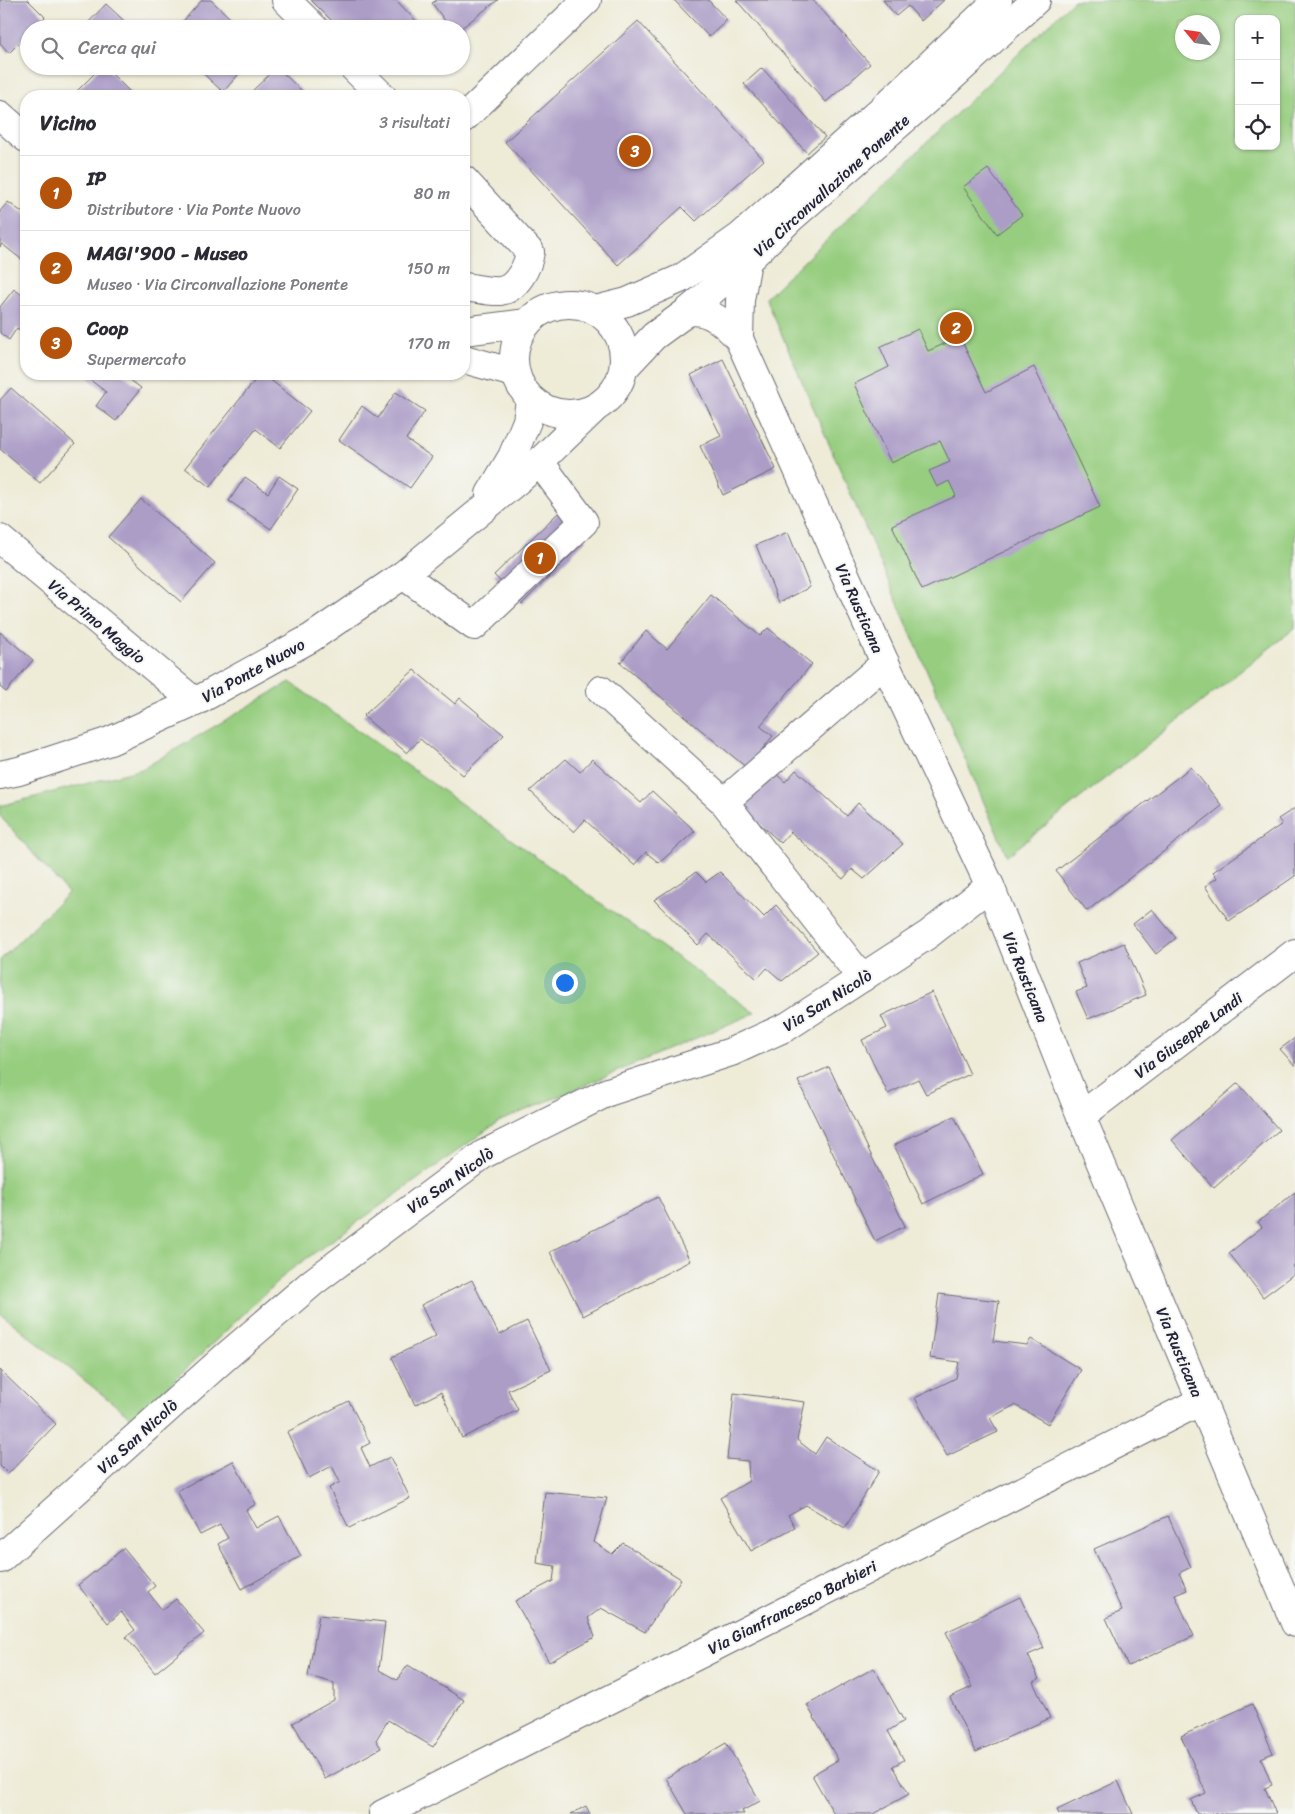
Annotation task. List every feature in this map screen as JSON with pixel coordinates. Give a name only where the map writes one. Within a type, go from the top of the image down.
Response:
[{"type":"street","points":[[286,0],[306,20]]},
{"type":"street","points":[[470,112],[586,0]]},
{"type":"street","name":"Via Circonvallazione Ponente","points":[[595,310],[627,302],[682,278],[741,236],[901,92],[998,0]]},
{"type":"street","name":"Via Circonvallazione Ponente","points":[[624,368],[654,336],[687,312],[747,261],[790,219],[939,89],[1036,0]]},
{"type":"street","points":[[361,75],[376,90]]},
{"type":"street","points":[[0,115],[20,133]]},
{"type":"street","points":[[470,187],[530,252],[522,275],[511,286],[501,291],[470,287]]},
{"type":"street","name":"Via Rusticana","points":[[739,339],[740,300],[747,261]]},
{"type":"street","points":[[566,304],[581,305],[595,310],[609,320],[618,334],[624,350],[624,368],[619,385],[608,399],[593,410],[576,415],[560,415],[544,410],[530,400],[520,388],[514,373],[513,355],[517,338],[527,323],[538,313],[552,306],[566,304]]},
{"type":"street","name":"Via Rusticana","points":[[687,312],[696,310],[709,314],[720,320],[739,339],[885,663],[990,886],[1081,1116],[1295,1623]]},
{"type":"street","points":[[470,330],[527,323]]},
{"type":"street","points":[[470,361],[514,373]]},
{"type":"street","name":"Via Ponte Nuovo","points":[[479,513],[512,457],[527,421],[530,400]]},
{"type":"street","name":"Via Ponte Nuovo","points":[[0,775],[19,771],[110,741],[195,702],[311,638],[403,575],[539,461],[593,410]]},
{"type":"street","points":[[403,575],[474,626],[584,522],[539,461]]},
{"type":"street","name":"Via Primo Maggio","points":[[0,540],[195,702]]},
{"type":"street","points":[[724,802],[885,663]]},
{"type":"street","points":[[601,690],[724,802],[862,978]]},
{"type":"street","name":"Via San Nicolò","points":[[0,1559],[223,1359],[306,1288],[484,1154],[608,1092],[731,1052],[788,1026],[929,934],[990,886]]},
{"type":"street","name":"Via Giuseppe Landi","points":[[1081,1116],[1295,953]]},
{"type":"street","name":"Via Gianfrancesco Barbieri","points":[[383,1814],[1201,1401]]},
{"type":"green space","points":[[1074,0],[1295,0],[1295,628],[1007,856],[766,298]]},
{"type":"green space","points":[[290,682],[755,1013],[498,1122],[289,1271],[133,1419],[0,1313],[0,960],[68,893],[0,816],[0,806],[142,769]]},
{"type":"building","points":[[0,0],[28,0],[45,17],[42,20],[20,20],[20,42],[9,53],[0,43]]},
{"type":"building","points":[[202,0],[211,0],[232,20],[184,20]]},
{"type":"building","points":[[311,0],[396,0],[415,20],[331,20]]},
{"type":"building","points":[[437,0],[498,0],[470,21],[444,20],[432,3]]},
{"type":"building","points":[[674,0],[708,0],[727,20],[709,37]]},
{"type":"building","points":[[736,0],[813,0],[870,64],[826,102]]},
{"type":"building","points":[[883,0],[944,0],[921,21],[908,6],[896,16]]},
{"type":"building","points":[[106,4],[123,20],[91,20]]},
{"type":"building","points":[[638,21],[764,160],[696,221],[682,207],[618,265],[505,142]]},
{"type":"building","points":[[762,68],[825,137],[807,153],[744,84]]},
{"type":"building","points":[[93,75],[113,75],[128,90],[78,90]]},
{"type":"building","points":[[205,75],[238,75],[225,90],[221,90]]},
{"type":"building","points":[[269,75],[285,75],[301,90],[253,90]]},
{"type":"building","points":[[988,169],[1022,215],[997,234],[963,187]]},
{"type":"building","points":[[8,202],[20,211],[20,258],[2,244],[0,247],[0,211]]},
{"type":"building","points":[[14,289],[20,294],[20,330],[17,328],[9,340],[0,333],[0,307]]},
{"type":"building","points":[[918,329],[928,351],[960,337],[986,392],[1034,367],[1100,507],[922,590],[892,525],[956,496],[949,481],[937,487],[929,471],[950,462],[940,441],[891,463],[854,384],[889,367],[880,347]]},
{"type":"building","points":[[723,359],[776,469],[723,495],[700,446],[721,436],[691,375]]},
{"type":"building","points":[[90,380],[130,380],[141,388],[116,421],[96,406],[106,392]]},
{"type":"building","points":[[255,380],[271,380],[310,411],[280,448],[256,429],[210,487],[185,468]]},
{"type":"building","points":[[11,388],[75,444],[40,483],[0,449],[0,400]]},
{"type":"building","points":[[396,392],[425,411],[406,439],[432,457],[410,488],[339,440],[362,406],[378,418]]},
{"type":"building","points":[[279,476],[298,489],[271,529],[229,501],[245,477],[268,493]]},
{"type":"building","points":[[141,499],[215,563],[181,602],[108,537]]},
{"type":"building","points":[[559,512],[586,540],[522,604],[494,575]]},
{"type":"building","points":[[788,532],[810,587],[779,603],[756,545]]},
{"type":"building","points":[[711,595],[760,636],[768,628],[812,664],[760,726],[773,736],[747,768],[620,663],[646,631],[667,649]]},
{"type":"building","points":[[0,632],[33,660],[6,692],[0,687]]},
{"type":"building","points":[[414,670],[455,704],[460,698],[504,735],[463,775],[420,739],[407,753],[363,716]]},
{"type":"building","points":[[566,759],[580,772],[592,759],[641,803],[652,791],[695,831],[659,863],[646,852],[634,865],[585,820],[574,832],[530,791]]},
{"type":"building","points":[[1191,767],[1222,806],[1087,911],[1056,871]]},
{"type":"building","points":[[796,770],[847,816],[858,803],[903,844],[864,879],[852,869],[843,879],[791,832],[781,843],[738,804],[775,773],[785,782]]},
{"type":"building","points":[[1295,808],[1295,876],[1229,921],[1205,886],[1217,878],[1213,872],[1282,824],[1278,819]]},
{"type":"building","points":[[696,872],[706,882],[720,872],[764,917],[776,905],[818,952],[782,981],[767,968],[757,979],[708,934],[698,945],[654,900]]},
{"type":"building","points":[[1152,909],[1176,938],[1156,954],[1133,924]]},
{"type":"building","points":[[1124,943],[1146,995],[1088,1019],[1076,992],[1087,988],[1077,963]]},
{"type":"building","points":[[932,992],[970,1074],[926,1094],[918,1079],[888,1094],[862,1040],[887,1028],[881,1016]]},
{"type":"building","points":[[1295,1038],[1295,1066],[1280,1049]]},
{"type":"building","points":[[829,1067],[905,1226],[875,1241],[798,1081]]},
{"type":"building","points":[[1238,1083],[1279,1130],[1214,1188],[1172,1140]]},
{"type":"building","points":[[954,1116],[983,1174],[923,1204],[894,1145]]},
{"type":"building","points":[[1295,1192],[1295,1264],[1293,1266],[1295,1273],[1263,1297],[1229,1253],[1262,1227],[1258,1222]]},
{"type":"building","points":[[658,1197],[690,1261],[583,1316],[550,1252]]},
{"type":"building","points":[[472,1280],[499,1335],[527,1321],[551,1370],[508,1390],[518,1410],[462,1438],[441,1392],[415,1405],[392,1357],[436,1336],[421,1305]]},
{"type":"building","points":[[939,1294],[999,1301],[993,1341],[1027,1345],[1031,1339],[1081,1370],[1048,1424],[1015,1405],[990,1418],[998,1432],[947,1456],[915,1398],[956,1378],[959,1362],[930,1358]]},
{"type":"building","points":[[0,1370],[56,1424],[8,1474],[0,1466]]},
{"type":"building","points":[[734,1393],[805,1402],[797,1440],[815,1454],[826,1437],[879,1471],[845,1528],[806,1505],[788,1515],[795,1527],[751,1551],[720,1498],[749,1481],[748,1461],[727,1459]]},
{"type":"building","points":[[349,1401],[370,1443],[361,1448],[370,1467],[390,1457],[410,1498],[349,1528],[329,1488],[340,1482],[332,1466],[309,1478],[287,1432]]},
{"type":"building","points":[[233,1461],[256,1504],[246,1510],[256,1528],[279,1516],[301,1556],[242,1589],[218,1544],[228,1538],[220,1525],[200,1535],[177,1491]]},
{"type":"building","points":[[545,1492],[607,1498],[594,1542],[612,1554],[623,1543],[681,1579],[645,1632],[601,1608],[588,1618],[595,1637],[549,1662],[515,1601],[553,1581],[555,1566],[537,1563]]},
{"type":"building","points":[[1168,1516],[1191,1567],[1179,1573],[1187,1590],[1175,1595],[1194,1636],[1128,1666],[1106,1618],[1122,1611],[1094,1549]]},
{"type":"building","points":[[124,1548],[155,1586],[148,1592],[162,1610],[176,1599],[204,1633],[155,1673],[126,1637],[135,1630],[121,1612],[108,1623],[78,1585]]},
{"type":"building","points":[[1020,1597],[1044,1648],[1028,1655],[1039,1679],[1033,1682],[1050,1718],[976,1752],[950,1697],[972,1687],[946,1632]]},
{"type":"building","points":[[319,1615],[385,1622],[379,1670],[397,1680],[408,1665],[464,1700],[433,1747],[388,1720],[376,1740],[381,1748],[325,1779],[293,1723],[334,1700],[334,1683],[308,1676]]},
{"type":"building","points":[[874,1668],[904,1721],[888,1731],[904,1760],[893,1766],[909,1794],[873,1814],[834,1814],[812,1775],[838,1760],[807,1705]]},
{"type":"building","points":[[1252,1704],[1273,1753],[1261,1758],[1272,1785],[1265,1788],[1276,1814],[1197,1814],[1191,1800],[1206,1793],[1181,1736]]},
{"type":"building","points":[[726,1743],[760,1801],[742,1811],[744,1814],[687,1814],[666,1778]]},
{"type":"building","points":[[1118,1781],[1133,1814],[1059,1814],[1057,1810]]},
{"type":"building","points":[[586,1806],[590,1814],[571,1814]]},
{"type":"place","name":"Coop","points":[[635,151]]},
{"type":"place","name":"MAGI'900 - Museo","points":[[956,328]]},
{"type":"place","name":"IP","points":[[540,558]]}]
